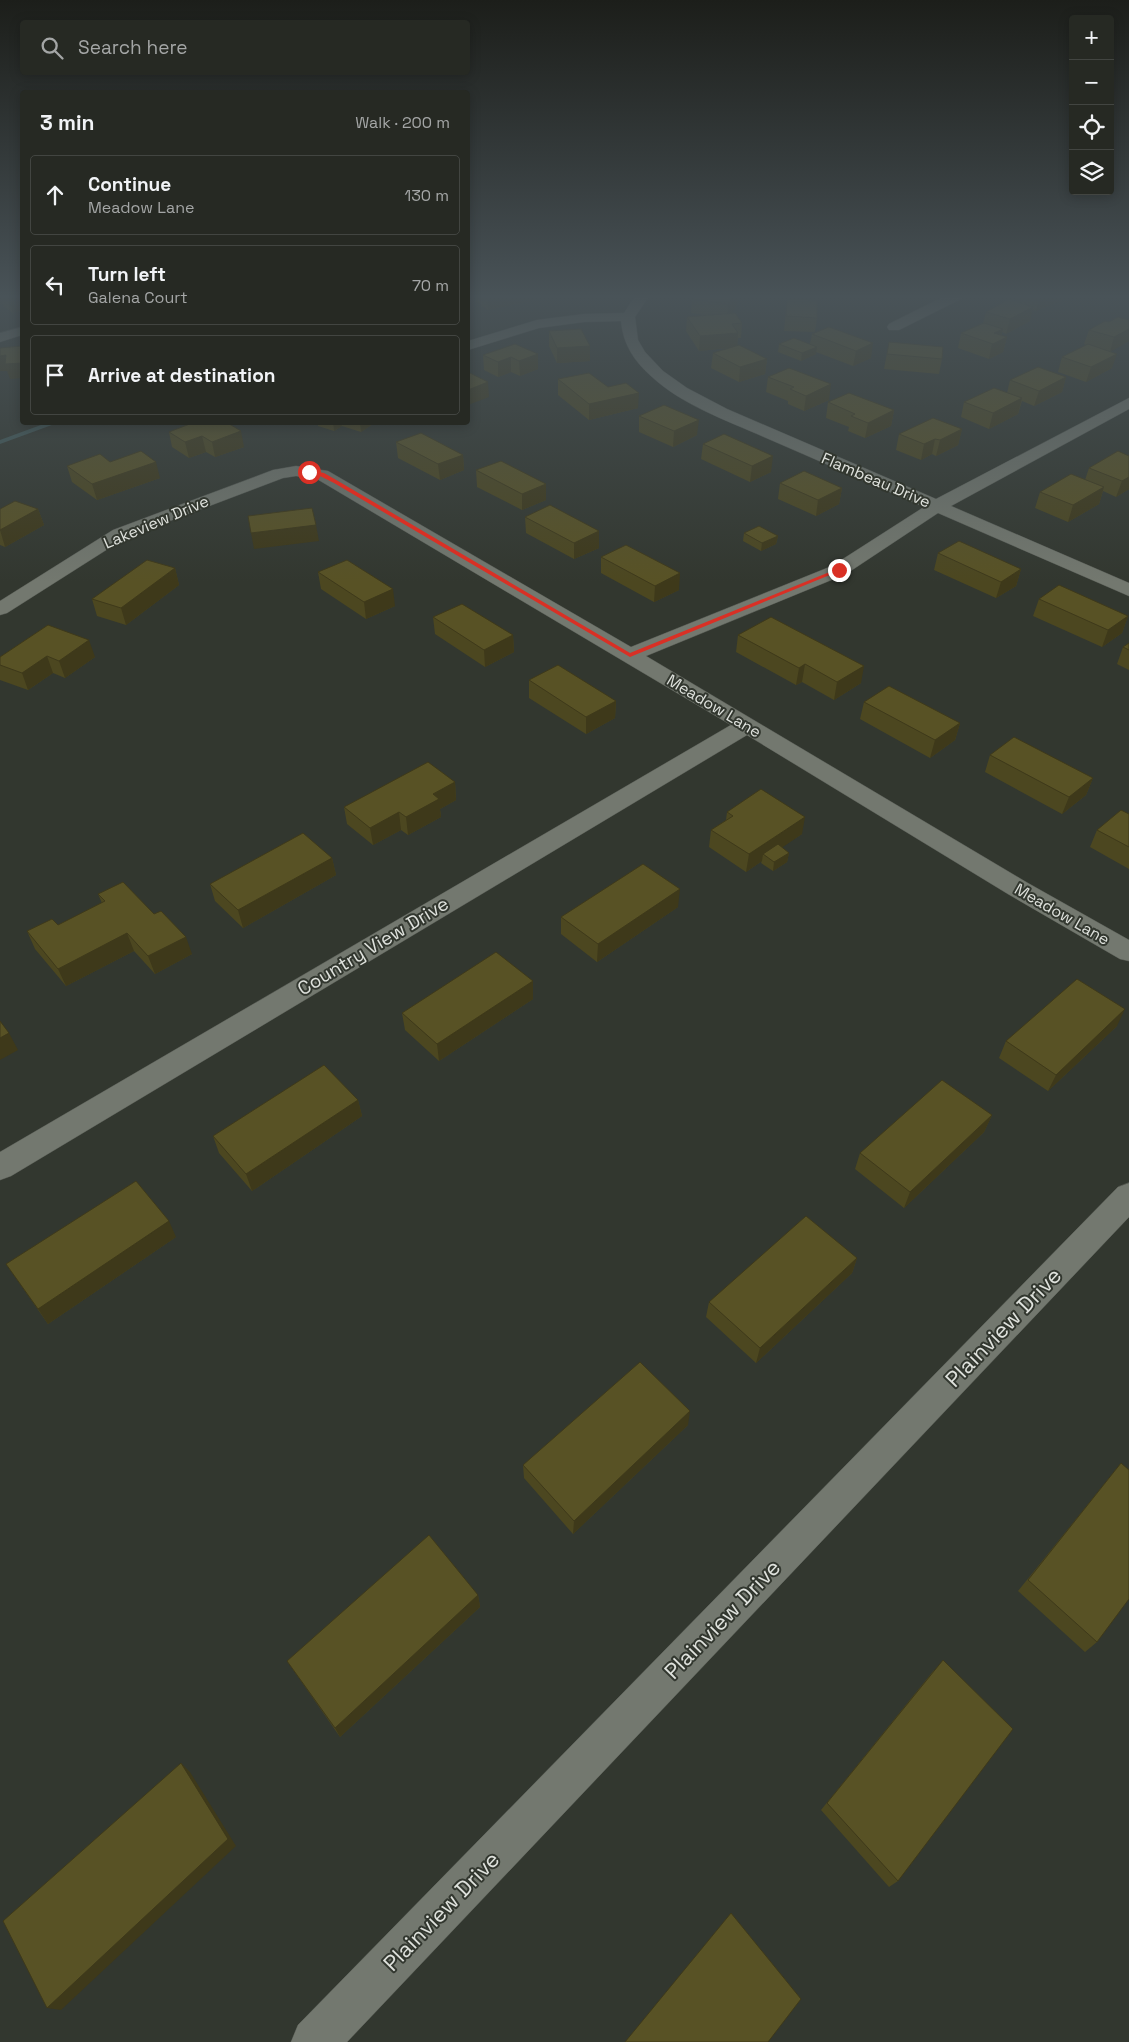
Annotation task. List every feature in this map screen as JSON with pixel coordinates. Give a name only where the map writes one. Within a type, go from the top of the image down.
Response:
[{"type":"street","name":"Flambeau Drive","points":[[681,391],[721,412],[1129,590]]},
{"type":"street","points":[[630,655],[839,570],[936,506],[1129,403]]},
{"type":"street","name":"Lakeview Drive","points":[[0,609],[119,534],[261,479],[296,471]]},
{"type":"street","name":"Meadow Lane","points":[[296,471],[322,474],[336,482],[630,655],[1016,888],[1129,952]]},
{"type":"street","name":"Country View Drive","points":[[0,1167],[746,726]]},
{"type":"street","name":"Plainview Drive","points":[[315,2042],[1129,1196]]},
{"type":"building","points":[[573,391],[637,391],[639,393],[589,404]]},
{"type":"building","points":[[795,391],[816,391],[806,396]]},
{"type":"building","points":[[987,391],[1003,391],[1022,398],[993,413],[964,402]]},
{"type":"building","points":[[849,393],[894,410],[868,423],[851,416],[855,414],[828,402]]},
{"type":"building","points":[[664,405],[699,420],[674,431],[639,416]]},
{"type":"building","points":[[933,418],[962,429],[940,440],[935,439],[924,444],[899,434]]},
{"type":"building","points":[[187,425],[231,425],[241,431],[212,442],[202,436],[185,442],[169,432]]},
{"type":"building","points":[[421,433],[463,455],[438,464],[396,442]]},
{"type":"building","points":[[724,434],[773,456],[752,466],[703,444]]},
{"type":"building","points":[[141,451],[156,462],[92,484],[67,466],[100,454],[110,462]]},
{"type":"building","points":[[1118,451],[1129,456],[1129,477],[1122,481],[1089,468]]},
{"type":"building","points":[[501,461],[546,484],[522,494],[476,470]]},
{"type":"building","points":[[804,471],[842,488],[818,500],[780,483]]},
{"type":"building","points":[[1071,474],[1104,487],[1073,505],[1040,492]]},
{"type":"building","points":[[15,501],[38,509],[0,530],[0,509]]},
{"type":"building","points":[[550,505],[599,531],[574,543],[525,517]]},
{"type":"building","points":[[312,508],[316,525],[251,533],[248,516]]},
{"type":"building","points":[[759,526],[778,536],[762,543],[744,533]]},
{"type":"building","points":[[959,541],[1021,569],[1001,582],[938,553]]},
{"type":"building","points":[[626,545],[680,573],[655,586],[601,557]]},
{"type":"building","points":[[147,560],[175,568],[121,608],[92,599]]},
{"type":"building","points":[[347,560],[393,589],[364,602],[318,572]]},
{"type":"building","points":[[1059,585],[1128,616],[1108,630],[1039,599]]},
{"type":"building","points":[[462,604],[513,635],[484,650],[433,617]]},
{"type":"building","points":[[771,617],[864,666],[837,682],[805,664],[799,668],[738,635]]},
{"type":"building","points":[[48,625],[89,640],[59,661],[47,656],[22,673],[0,665],[0,657]]},
{"type":"building","points":[[1129,643],[1129,650],[1123,647]]},
{"type":"building","points":[[558,665],[616,701],[586,717],[529,680]]},
{"type":"building","points":[[889,686],[960,723],[935,740],[864,702]]},
{"type":"building","points":[[1014,737],[1093,778],[1069,797],[990,755]]},
{"type":"building","points":[[428,762],[455,782],[433,794],[439,799],[406,817],[399,812],[370,828],[344,807]]},
{"type":"building","points":[[761,789],[805,817],[749,854],[711,830],[733,816],[727,812]]},
{"type":"building","points":[[1121,810],[1129,814],[1129,847],[1097,830]]},
{"type":"building","points":[[303,833],[332,858],[238,910],[210,884]]},
{"type":"building","points":[[778,844],[789,853],[774,862],[763,854]]},
{"type":"building","points":[[643,864],[680,889],[598,944],[561,917]]},
{"type":"building","points":[[123,882],[154,914],[161,911],[186,937],[148,956],[127,933],[58,969],[27,931],[52,919],[58,925],[105,901],[98,894]]},
{"type":"building","points":[[496,952],[533,981],[437,1044],[402,1013]]},
{"type":"building","points":[[1077,979],[1125,1009],[1056,1075],[1006,1041]]},
{"type":"building","points":[[0,1021],[9,1033],[0,1038]]},
{"type":"building","points":[[324,1065],[358,1100],[246,1174],[213,1136]]},
{"type":"building","points":[[942,1080],[992,1115],[910,1192],[860,1153]]},
{"type":"building","points":[[136,1181],[169,1221],[38,1309],[6,1264]]},
{"type":"building","points":[[806,1216],[857,1258],[760,1348],[709,1302]]},
{"type":"building","points":[[640,1362],[690,1411],[574,1521],[523,1465]]},
{"type":"building","points":[[1121,1463],[1129,1470],[1129,1599],[1097,1642],[1028,1580]]},
{"type":"building","points":[[429,1535],[478,1595],[335,1728],[287,1661]]},
{"type":"building","points":[[943,1660],[1013,1729],[898,1881],[827,1803]]},
{"type":"building","points":[[181,1763],[228,1839],[47,2008],[3,1921]]},
{"type":"building","points":[[731,1913],[801,1999],[768,2042],[625,2042]]},
{"type":"waterway","points":[[0,442],[48,425]]},
{"type":"route","points":[[309,472],[322,474],[630,655],[839,570]]}]
